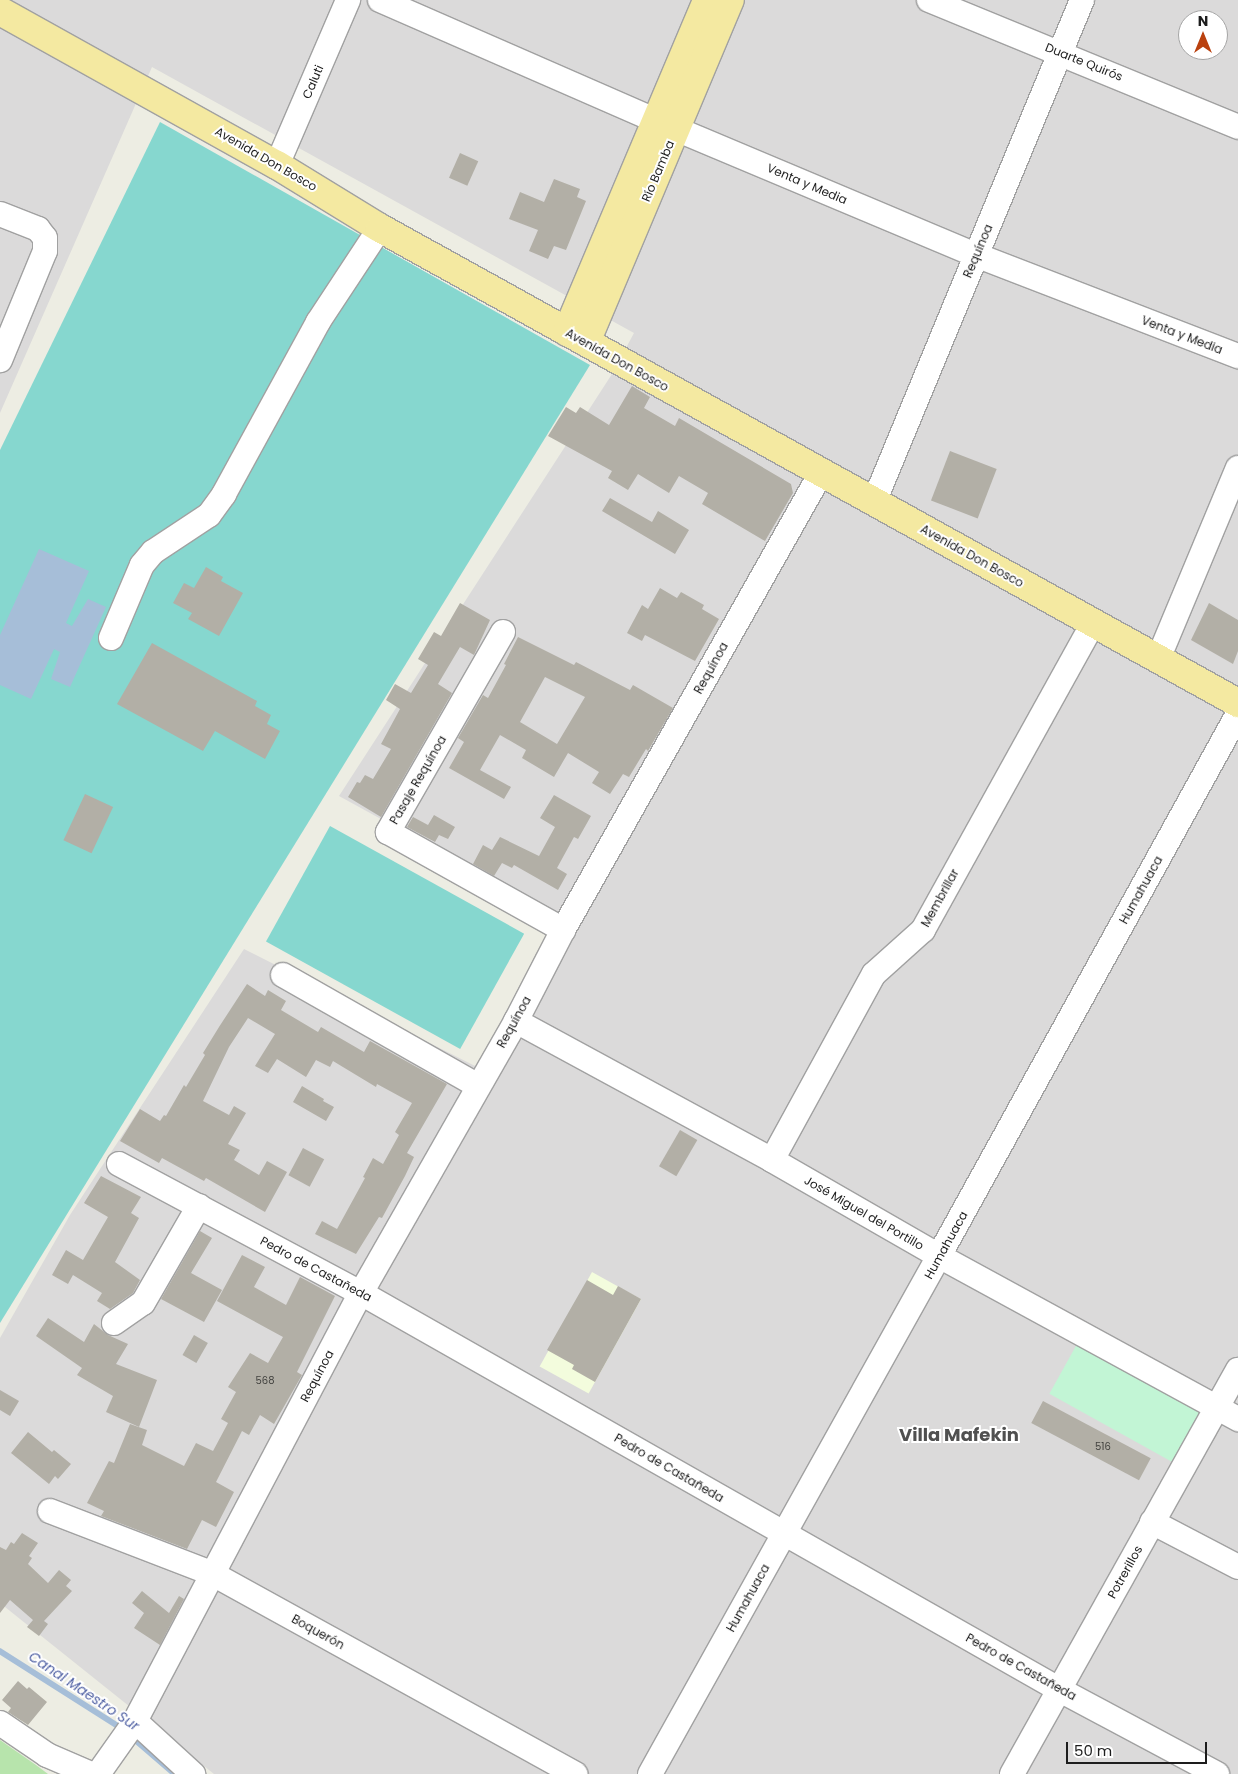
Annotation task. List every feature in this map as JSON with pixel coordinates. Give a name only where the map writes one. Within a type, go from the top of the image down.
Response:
[{"type":"main road","name":"Río Bamba","points":[[666,125],[706,0]]},
{"type":"main road","name":"Río Bamba","points":[[576,337],[666,125],[730,0]]},
{"type":"main road","name":"Avenida Don Bosco","points":[[0,11],[277,165],[380,228],[1238,703]]},
{"type":"street","name":"Caluti","points":[[277,165],[348,0]]},
{"type":"street","name":"Venta y Media","points":[[380,0],[666,125],[976,255],[1238,356]]},
{"type":"street","name":"Duarte Quirós","points":[[929,0],[1061,52],[1238,127]]},
{"type":"street","name":"Requínoa","points":[[874,502],[1082,0]]},
{"type":"street","points":[[0,214],[38,229],[45,238],[45,251],[0,360]]},
{"type":"street","points":[[110,638],[142,565],[154,552],[209,514],[224,494],[318,322],[380,228]]},
{"type":"street","points":[[1158,659],[1238,468]]},
{"type":"street","name":"Requínoa","points":[[98,1774],[135,1722],[361,1293],[516,1021],[563,930],[822,473]]},
{"type":"street","name":"Membrillar","points":[[772,1160],[874,974],[923,930],[1093,623]]},
{"type":"street","name":"Pasaje Requínoa","points":[[503,632],[388,832],[563,930]]},
{"type":"street","name":"Humahuaca","points":[[650,1774],[1238,714]]},
{"type":"street","points":[[283,975],[478,1086]]},
{"type":"street","name":"José Miguel del Portillo","points":[[516,1021],[772,1160],[939,1256],[1238,1419]]},
{"type":"street","name":"Pedro de Castañeda","points":[[119,1164],[361,1293],[1060,1690],[1217,1774]]},
{"type":"street","points":[[114,1323],[143,1303],[199,1206]]},
{"type":"street","name":"Potrerillos","points":[[1012,1774],[1238,1370]]},
{"type":"street","name":"Boquerón","points":[[50,1510],[213,1574],[576,1774]]},
{"type":"street","points":[[1152,1522],[1238,1567]]},
{"type":"street","points":[[135,1722],[193,1774]]},
{"type":"street","points":[[0,1723],[47,1755],[91,1774]]},
{"type":"shaded area","points":[[0,0],[1238,0],[1238,1774],[214,1774],[0,1603],[0,1338],[70,1215],[244,949],[477,1067],[558,916],[339,796],[612,374],[634,333],[152,67],[0,413]]},
{"type":"shaded area","points":[[160,122],[590,365],[0,1323],[0,450]]},
{"type":"shaded area","points":[[39,549],[89,571],[66,623],[72,626],[88,599],[106,607],[70,687],[51,679],[60,652],[54,649],[31,699],[0,685],[0,635]]},
{"type":"shaded area","points":[[330,826],[524,934],[460,1049],[266,941]]},
{"type":"shaded area","points":[[592,1272],[641,1299],[589,1394],[540,1366]]},
{"type":"shaded area","points":[[1077,1344],[1200,1412],[1173,1462],[1049,1394]]},
{"type":"green space","points":[[0,1740],[36,1765],[48,1774],[0,1774]]},
{"type":"building","points":[[460,153],[478,161],[467,186],[449,178]]},
{"type":"building","points":[[554,179],[580,189],[577,197],[586,201],[566,250],[554,246],[548,259],[529,251],[538,230],[509,219],[520,192],[544,202]]},
{"type":"building","points":[[632,386],[650,397],[644,408],[675,426],[679,418],[791,484],[793,493],[765,541],[702,504],[708,493],[679,476],[669,493],[638,474],[628,490],[608,478],[612,471],[548,436],[566,407],[576,413],[580,407],[609,425]]},
{"type":"building","points":[[950,451],[997,469],[978,518],[931,500]]},
{"type":"building","points":[[610,498],[652,522],[658,511],[689,530],[675,554],[602,511]]},
{"type":"building","points":[[206,567],[223,577],[221,581],[243,593],[219,636],[188,619],[192,613],[173,603],[184,583],[194,588]]},
{"type":"building","points":[[660,588],[677,598],[681,592],[704,605],[702,609],[719,619],[695,661],[645,635],[642,641],[627,633],[642,605],[648,609]]},
{"type":"building","points":[[460,603],[490,620],[474,655],[460,647],[438,684],[452,693],[381,817],[348,797],[357,782],[360,783],[365,775],[373,779],[391,749],[381,744],[400,709],[386,700],[395,684],[411,693],[428,665],[418,659],[434,632],[441,636]]},
{"type":"building","points":[[1209,603],[1238,620],[1238,651],[1233,664],[1191,640]]},
{"type":"building","points":[[518,637],[574,665],[576,662],[630,690],[633,685],[673,708],[648,751],[646,749],[629,777],[623,774],[610,794],[592,783],[599,772],[568,753],[554,777],[522,758],[526,750],[500,735],[480,770],[511,787],[504,799],[449,768],[464,742],[458,738],[483,695],[488,698],[506,665],[504,664]],"holes":[[[545,677],[585,697],[557,744],[520,722]]]},
{"type":"building","points":[[152,643],[257,701],[255,706],[271,715],[267,724],[280,731],[265,759],[215,731],[203,751],[117,704]]},
{"type":"building","points":[[85,794],[113,807],[92,853],[63,840]]},
{"type":"building","points":[[554,795],[591,816],[578,839],[574,837],[557,868],[567,874],[558,890],[514,865],[512,868],[502,863],[494,876],[473,864],[483,845],[492,850],[500,837],[539,856],[555,827],[540,818]]},
{"type":"building","points":[[434,815],[455,827],[448,839],[439,835],[435,842],[407,827],[413,817],[428,825]]},
{"type":"building","points":[[247,984],[265,996],[268,990],[286,1001],[281,1010],[318,1032],[321,1027],[364,1052],[370,1041],[447,1084],[407,1153],[414,1157],[405,1176],[382,1218],[379,1217],[356,1254],[315,1234],[322,1221],[337,1229],[365,1178],[363,1177],[373,1158],[383,1164],[399,1135],[395,1132],[412,1103],[377,1084],[376,1087],[333,1061],[330,1067],[316,1060],[306,1077],[277,1059],[268,1073],[255,1066],[275,1034],[248,1018],[229,1047],[203,1101],[229,1115],[234,1106],[246,1113],[228,1144],[240,1150],[234,1160],[259,1175],[267,1161],[287,1172],[265,1212],[206,1178],[204,1181],[162,1158],[159,1163],[120,1141],[140,1109],[160,1121],[164,1115],[166,1116],[184,1085],[186,1087],[205,1055],[203,1053]]},
{"type":"building","points":[[302,1086],[334,1107],[326,1121],[293,1102]]},
{"type":"building","points":[[680,1130],[697,1140],[676,1176],[659,1166]]},
{"type":"building","points":[[303,1148],[324,1159],[310,1187],[288,1175]]},
{"type":"building","points":[[101,1176],[141,1197],[131,1213],[139,1218],[115,1262],[140,1280],[133,1293],[110,1309],[97,1301],[102,1293],[73,1275],[68,1284],[52,1275],[66,1250],[83,1260],[108,1217],[84,1203]]},
{"type":"building","points":[[200,1231],[212,1238],[191,1273],[222,1290],[204,1322],[161,1299]]},
{"type":"building","points":[[242,1255],[265,1267],[254,1287],[286,1305],[300,1277],[335,1296],[297,1372],[302,1375],[274,1424],[260,1415],[249,1435],[242,1431],[216,1482],[234,1492],[216,1527],[202,1520],[187,1549],[101,1516],[104,1511],[87,1503],[109,1461],[114,1463],[130,1424],[147,1430],[142,1445],[184,1466],[196,1443],[213,1451],[228,1423],[221,1419],[236,1392],[228,1387],[250,1353],[268,1363],[283,1337],[217,1301]]},
{"type":"building","points":[[587,1280],[613,1295],[618,1286],[641,1299],[595,1382],[572,1369],[574,1365],[547,1350]]},
{"type":"building","points":[[48,1318],[84,1342],[94,1324],[108,1335],[128,1344],[116,1364],[157,1380],[139,1427],[106,1412],[113,1396],[77,1375],[82,1368],[36,1336]]},
{"type":"building","points":[[194,1335],[208,1343],[196,1363],[182,1355]]},
{"type":"building","points":[[0,1390],[19,1401],[10,1416],[0,1410]]},
{"type":"building","points":[[1043,1401],[1151,1458],[1139,1480],[1031,1423]]},
{"type":"building","points":[[28,1432],[52,1452],[54,1450],[71,1464],[58,1479],[55,1476],[49,1484],[11,1453]]},
{"type":"building","points":[[22,1533],[38,1543],[29,1556],[32,1558],[28,1564],[48,1583],[59,1570],[71,1580],[66,1586],[72,1591],[44,1621],[48,1624],[39,1636],[27,1627],[33,1620],[10,1600],[0,1613],[0,1547],[6,1550],[11,1542],[14,1544]]},
{"type":"building","points":[[142,1591],[169,1613],[179,1596],[184,1599],[160,1645],[134,1628],[144,1613],[132,1603]]},
{"type":"building","points":[[18,1681],[27,1689],[29,1687],[47,1702],[28,1725],[8,1712],[11,1708],[2,1700]]},
{"type":"waterway","name":"Canal Maestro Sur","points":[[0,1651],[123,1729]]},
{"type":"waterway","name":"Canal Maestro Sur","points":[[131,1736],[175,1774]]},
{"type":"district","name":"Villa Mafekin","points":[[959,1435]]}]
